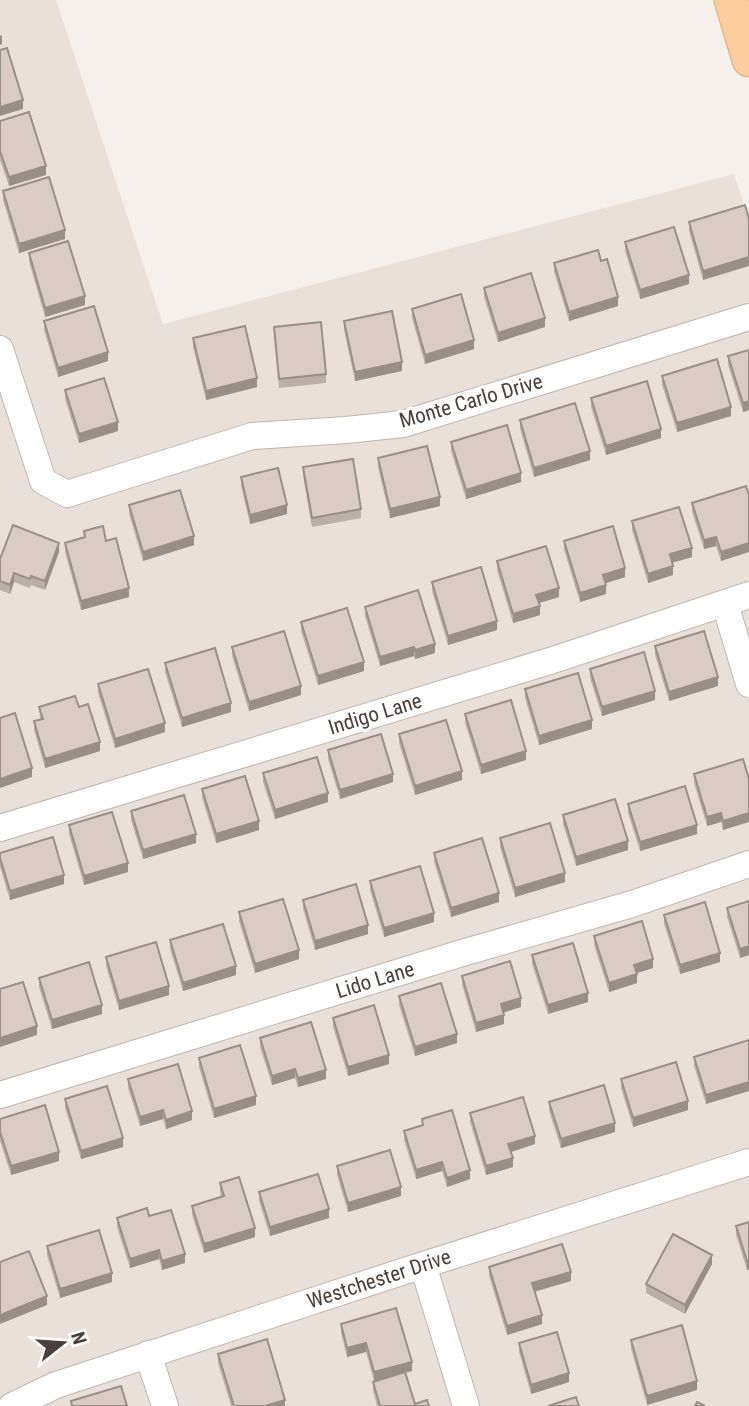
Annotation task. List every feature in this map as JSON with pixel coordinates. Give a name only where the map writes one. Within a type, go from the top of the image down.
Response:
[{"type":"main road","points":[[731,0],[749,60]]},
{"type":"street","name":"Monte Carlo Drive","points":[[0,349],[43,481],[67,494],[252,436],[403,424],[749,317]]},
{"type":"street","points":[[737,600],[749,684]]},
{"type":"street","name":"Indigo Lane","points":[[0,828],[550,661],[737,600]]},
{"type":"street","name":"Lido Lane","points":[[0,1095],[449,957],[632,904],[749,864]]},
{"type":"street","name":"Westchester Drive","points":[[12,1406],[56,1385],[148,1354],[749,1162]]},
{"type":"street","points":[[423,1265],[466,1406]]},
{"type":"street","points":[[148,1354],[165,1406]]},
{"type":"shaded area","points":[[0,0],[56,0],[163,324],[734,174],[749,221],[749,1406],[0,1406]]},
{"type":"building","points":[[7,48],[23,100],[0,107],[0,50]]},
{"type":"building","points":[[29,112],[46,166],[9,177],[0,151],[0,121]]},
{"type":"building","points":[[49,177],[65,230],[19,244],[3,191]]},
{"type":"building","points":[[745,205],[749,219],[749,257],[703,271],[689,222]]},
{"type":"building","points":[[674,227],[689,275],[640,290],[625,242]]},
{"type":"building","points":[[68,241],[85,296],[45,308],[29,253]]},
{"type":"building","points":[[598,250],[601,261],[607,259],[618,297],[569,312],[554,263]]},
{"type":"building","points":[[531,273],[545,318],[498,333],[484,288]]},
{"type":"building","points":[[461,294],[474,340],[425,355],[412,309]]},
{"type":"building","points":[[94,306],[108,352],[58,368],[44,321]]},
{"type":"building","points":[[392,311],[402,362],[355,372],[344,321]]},
{"type":"building","points":[[321,322],[326,374],[279,379],[274,327]]},
{"type":"building","points":[[245,326],[257,378],[206,391],[193,338]]},
{"type":"building","points":[[749,350],[749,401],[743,403],[728,356]]},
{"type":"building","points":[[717,359],[731,407],[677,423],[662,376]]},
{"type":"building","points":[[104,378],[118,422],[79,434],[65,390]]},
{"type":"building","points":[[647,381],[661,429],[606,446],[591,398]]},
{"type":"building","points":[[575,403],[590,451],[534,468],[520,420]]},
{"type":"building","points":[[507,425],[521,473],[466,490],[451,442]]},
{"type":"building","points":[[427,446],[440,497],[390,509],[378,458]]},
{"type":"building","points":[[353,459],[361,509],[312,518],[303,467]]},
{"type":"building","points":[[278,468],[287,505],[250,515],[241,477]]},
{"type":"building","points":[[746,486],[749,495],[749,543],[721,552],[716,537],[704,540],[692,503]]},
{"type":"building","points":[[180,490],[194,536],[143,552],[129,505]]},
{"type":"building","points":[[679,507],[692,548],[670,554],[673,566],[648,574],[632,521]]},
{"type":"building","points":[[13,525],[59,543],[45,581],[14,573],[10,585],[0,581],[0,559]]},
{"type":"building","points":[[103,526],[106,541],[116,538],[129,588],[81,601],[65,543],[85,537],[84,531]]},
{"type":"building","points":[[613,526],[625,568],[603,575],[606,585],[580,593],[564,541]]},
{"type":"building","points":[[546,546],[559,588],[536,595],[540,606],[513,614],[497,561]]},
{"type":"building","points":[[481,567],[497,621],[448,636],[432,582]]},
{"type":"building","points":[[418,590],[435,644],[380,657],[365,607]]},
{"type":"building","points":[[347,608],[364,662],[318,676],[301,622]]},
{"type":"building","points":[[284,631],[301,686],[249,702],[232,647]]},
{"type":"building","points":[[704,631],[718,677],[669,692],[655,646]]},
{"type":"building","points":[[215,648],[231,703],[182,718],[165,663]]},
{"type":"building","points":[[644,652],[655,691],[602,707],[590,669]]},
{"type":"building","points":[[148,669],[165,723],[115,739],[98,684]]},
{"type":"building","points":[[578,673],[592,720],[539,736],[525,689]]},
{"type":"building","points":[[75,696],[79,707],[88,704],[100,742],[45,759],[34,721],[43,719],[39,707]]},
{"type":"building","points":[[511,700],[526,751],[481,765],[465,714]]},
{"type":"building","points":[[15,713],[32,768],[0,779],[0,718]]},
{"type":"building","points":[[446,720],[462,771],[415,786],[399,734]]},
{"type":"building","points":[[381,734],[393,774],[340,790],[328,750]]},
{"type":"building","points":[[317,757],[328,793],[275,810],[263,773]]},
{"type":"building","points":[[743,759],[749,779],[749,813],[723,821],[721,813],[707,817],[694,774]]},
{"type":"building","points":[[245,776],[259,821],[216,834],[202,789]]},
{"type":"building","points":[[685,786],[697,825],[640,842],[628,804]]},
{"type":"building","points":[[184,795],[196,834],[143,850],[131,811]]},
{"type":"building","points":[[615,799],[628,841],[576,857],[563,815]]},
{"type":"building","points":[[112,812],[128,863],[84,876],[69,825]]},
{"type":"building","points":[[550,823],[565,873],[515,888],[500,838]]},
{"type":"building","points":[[53,837],[64,875],[10,891],[0,853]]},
{"type":"building","points":[[482,838],[499,893],[451,908],[434,853]]},
{"type":"building","points":[[420,866],[434,913],[384,928],[370,881]]},
{"type":"building","points":[[356,884],[368,925],[315,941],[303,900]]},
{"type":"building","points":[[283,899],[299,950],[255,964],[239,912]]},
{"type":"building","points":[[749,901],[749,946],[740,949],[727,908]]},
{"type":"building","points":[[705,902],[720,953],[680,965],[664,915]]},
{"type":"building","points":[[642,921],[653,959],[634,965],[637,974],[609,983],[594,936]]},
{"type":"building","points":[[223,924],[236,966],[183,983],[170,940]]},
{"type":"building","points":[[156,942],[169,986],[119,1001],[106,957]]},
{"type":"building","points":[[573,943],[588,993],[548,1005],[532,955]]},
{"type":"building","points":[[510,961],[521,998],[501,1004],[504,1015],[476,1023],[462,976]]},
{"type":"building","points":[[89,962],[102,1005],[52,1020],[39,978]]},
{"type":"building","points":[[23,982],[37,1026],[0,1038],[0,989]]},
{"type":"building","points":[[441,983],[457,1034],[415,1047],[399,996]]},
{"type":"building","points":[[374,1005],[389,1055],[348,1067],[333,1018]]},
{"type":"building","points":[[311,1022],[326,1070],[298,1078],[295,1069],[272,1076],[260,1038]]},
{"type":"building","points":[[749,1040],[749,1082],[706,1095],[694,1057]]},
{"type":"building","points":[[240,1045],[256,1096],[214,1109],[199,1058]]},
{"type":"building","points":[[676,1062],[688,1101],[633,1118],[621,1079]]},
{"type":"building","points":[[178,1064],[192,1111],[166,1120],[163,1110],[140,1117],[128,1079]]},
{"type":"building","points":[[604,1085],[615,1123],[561,1139],[549,1102]]},
{"type":"building","points":[[107,1086],[123,1138],[81,1151],[65,1099]]},
{"type":"building","points":[[523,1097],[535,1136],[508,1144],[513,1158],[486,1166],[470,1113]]},
{"type":"building","points":[[45,1105],[59,1152],[11,1166],[0,1132],[0,1119]]},
{"type":"building","points":[[452,1110],[470,1170],[447,1178],[442,1162],[416,1170],[404,1131],[423,1125],[422,1119]]},
{"type":"building","points":[[390,1150],[401,1187],[348,1203],[337,1166]]},
{"type":"building","points":[[318,1174],[329,1209],[270,1227],[259,1192]]},
{"type":"building","points":[[239,1177],[255,1228],[204,1244],[192,1206],[224,1196],[220,1183]]},
{"type":"building","points":[[147,1208],[149,1216],[171,1210],[185,1254],[162,1261],[159,1250],[130,1259],[117,1218]]},
{"type":"building","points":[[749,1222],[749,1261],[747,1261],[736,1226]]},
{"type":"building","points":[[99,1230],[112,1273],[60,1289],[47,1246]]},
{"type":"building","points":[[673,1234],[712,1255],[685,1305],[646,1284]]},
{"type":"building","points":[[562,1244],[571,1272],[532,1283],[542,1315],[507,1326],[489,1267]]},
{"type":"building","points":[[29,1251],[47,1296],[0,1315],[0,1262]]},
{"type":"building","points":[[396,1308],[412,1362],[374,1372],[366,1343],[347,1348],[341,1324]]},
{"type":"building","points":[[682,1325],[697,1381],[647,1396],[631,1340]]},
{"type":"building","points":[[557,1332],[569,1373],[531,1385],[519,1343]]},
{"type":"building","points":[[267,1339],[285,1400],[265,1406],[234,1406],[218,1354]]},
{"type":"building","points":[[405,1372],[415,1404],[427,1400],[429,1406],[380,1406],[373,1382]]},
{"type":"building","points":[[121,1386],[127,1406],[72,1406],[71,1401]]},
{"type":"building","points":[[576,1397],[579,1406],[548,1406]]}]
